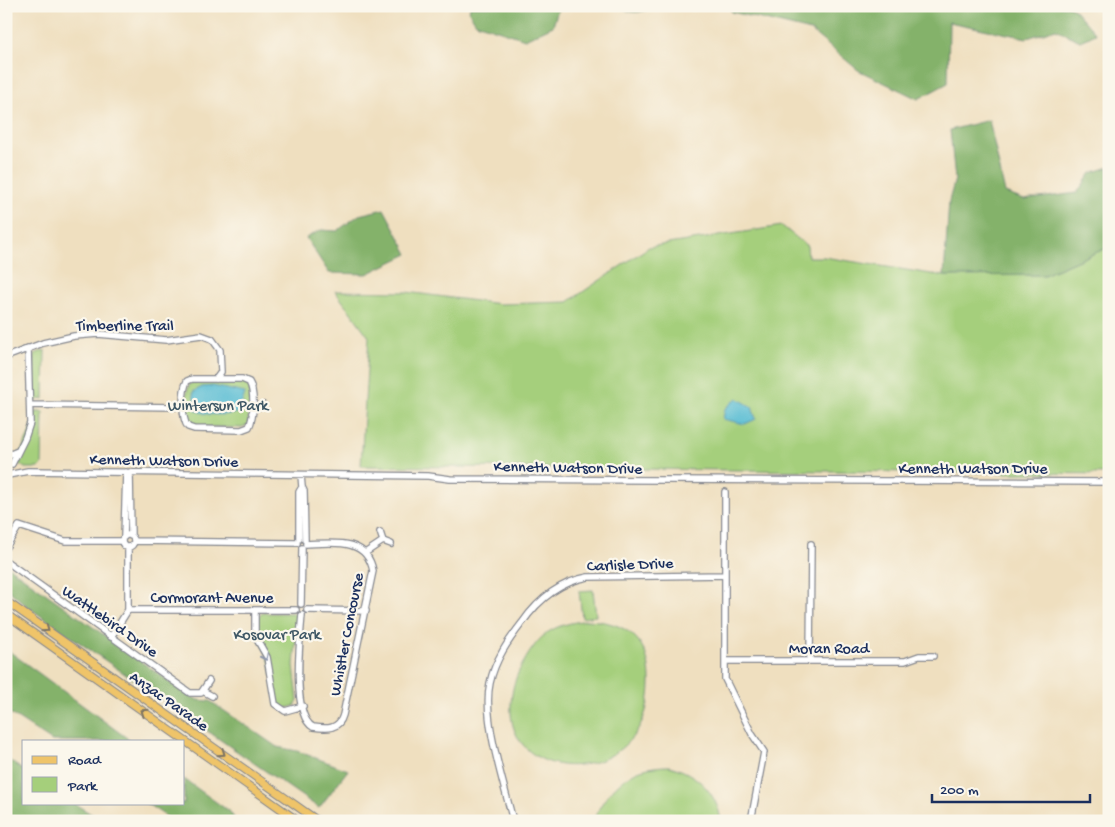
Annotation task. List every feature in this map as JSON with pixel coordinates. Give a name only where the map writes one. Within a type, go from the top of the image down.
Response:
[{"type":"main road","name":"Anzac Parade","points":[[6,601],[318,821]]},
{"type":"main road","name":"Anzac Parade","points":[[6,614],[184,740]]},
{"type":"main road","name":"Anzac Parade","points":[[185,741],[298,821]]},
{"type":"street","name":"Timberline Trail","points":[[6,357],[61,338],[88,335],[155,340],[201,335],[209,337],[217,344],[221,352],[221,370]]},
{"type":"street","points":[[7,475],[12,471],[18,451],[28,430],[30,405],[28,348]]},
{"type":"street","points":[[216,379],[221,370],[228,379]]},
{"type":"street","points":[[216,379],[248,381],[252,388],[250,426],[241,430],[192,429],[185,424],[184,399],[185,385],[188,380],[216,379]]},
{"type":"street","points":[[252,396],[256,402],[263,405],[255,408],[252,414]]},
{"type":"street","points":[[30,405],[175,406],[181,404],[184,399]]},
{"type":"street","points":[[175,406],[184,414]]},
{"type":"street","points":[[13,464],[6,457],[18,451]]},
{"type":"street","name":"Kenneth Watson Drive","points":[[13,464],[28,471]]},
{"type":"street","name":"Kenneth Watson Drive","points":[[7,475],[28,471],[665,481],[842,479],[1109,482]]},
{"type":"street","points":[[111,637],[128,610],[128,548],[133,546],[128,539],[128,472]]},
{"type":"street","points":[[302,475],[302,487],[299,492],[302,543],[301,604],[296,610],[302,615]]},
{"type":"street","points":[[725,492],[725,661],[727,686],[753,738],[764,752],[751,821]]},
{"type":"street","name":"Whistler Concourse","points":[[6,547],[19,526],[65,541],[128,539],[351,544],[365,552],[372,565],[374,578],[341,721],[333,727],[311,726],[306,721],[302,706]]},
{"type":"street","points":[[380,532],[382,541]]},
{"type":"street","points":[[382,541],[391,544]]},
{"type":"street","points":[[365,552],[382,541]]},
{"type":"street","points":[[810,660],[811,544]]},
{"type":"street","name":"Wattlebird Drive","points":[[6,561],[190,693],[196,694],[203,691],[212,696]]},
{"type":"street","name":"Carlisle Drive","points":[[513,821],[491,729],[488,694],[497,662],[532,609],[552,592],[570,582],[588,576],[725,575]]},
{"type":"street","points":[[301,604],[307,610],[366,611]]},
{"type":"street","name":"Cormorant Avenue","points":[[128,610],[296,610]]},
{"type":"street","points":[[255,611],[255,636],[267,657],[275,704],[284,711],[302,706],[297,664],[302,615],[307,610]]},
{"type":"street","name":"Moran Road","points":[[725,661],[905,661],[919,656],[932,656]]},
{"type":"street","points":[[203,691],[208,681]]},
{"type":"green space","points":[[470,6],[559,6],[553,26],[525,39],[476,23],[469,12]]},
{"type":"green space","points":[[620,6],[656,6],[647,10],[633,12]]},
{"type":"green space","points":[[728,6],[1067,6],[1073,8],[1096,34],[1080,41],[1056,29],[1027,38],[949,22],[948,83],[918,99],[858,70],[811,31],[732,12]]},
{"type":"green space","points":[[989,120],[1005,193],[1024,200],[1077,193],[1091,173],[1109,167],[1109,247],[1044,275],[944,276],[949,201],[955,179],[950,130]]},
{"type":"green space","points":[[384,209],[408,254],[367,274],[329,273],[306,238],[321,230],[337,231],[359,215]]},
{"type":"green space","points":[[782,226],[807,246],[808,257],[824,257],[944,276],[1044,275],[1109,247],[1109,474],[361,466],[369,337],[335,291],[406,292],[500,304],[568,302],[649,247]]},
{"type":"green space","points":[[45,350],[44,399],[35,400],[34,354]]},
{"type":"green space","name":"Wintersun Park","points":[[191,382],[247,383],[250,389],[248,425],[242,428],[191,426],[187,417],[186,404],[187,391]]},
{"type":"green space","points":[[35,412],[43,412],[42,465],[39,468],[25,468],[16,462],[31,430]]},
{"type":"green space","points":[[6,565],[188,695],[198,700],[210,701],[277,747],[297,751],[348,770],[319,808],[28,607],[6,588]]},
{"type":"green space","points":[[593,590],[596,616],[582,618],[579,591]]},
{"type":"green space","name":"Kosovar Park","points":[[262,613],[293,613],[298,618],[294,665],[298,701],[295,706],[286,708],[278,704],[270,664],[257,631],[256,624]]},
{"type":"green space","points":[[587,620],[625,629],[641,644],[649,667],[650,682],[644,717],[627,743],[604,759],[578,765],[552,763],[530,752],[515,732],[511,704],[513,688],[522,665],[541,638],[555,628]]},
{"type":"green space","points":[[6,649],[130,740],[50,740],[6,711]]},
{"type":"green space","points":[[6,758],[22,770],[22,804],[75,804],[103,821],[16,821],[6,814]]},
{"type":"green space","points":[[669,766],[688,773],[704,785],[715,801],[721,821],[594,821],[606,798],[626,778],[644,769]]},
{"type":"green space","points":[[185,780],[230,812],[236,821],[173,821],[148,804],[185,804]]},
{"type":"water","points":[[213,386],[245,393],[239,412],[217,415],[196,410],[193,392],[202,387]]},
{"type":"water","points":[[737,398],[752,407],[756,419],[745,424],[723,419],[725,409]]}]
